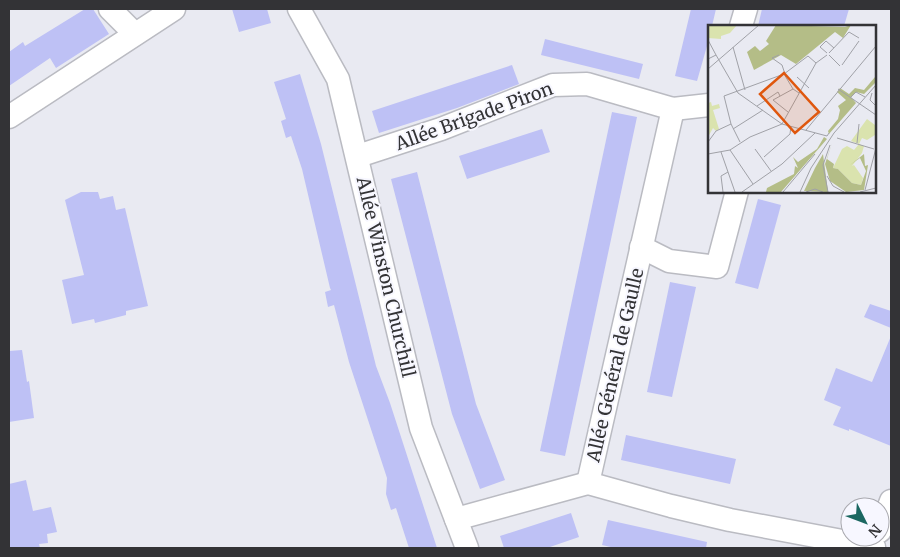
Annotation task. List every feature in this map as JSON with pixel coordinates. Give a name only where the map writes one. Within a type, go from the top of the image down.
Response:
[{"type":"street","points":[[110,9],[135,34]]},
{"type":"street","points":[[9,117],[174,9]]},
{"type":"street","name":"Allée Winston Churchill","points":[[299,9],[338,79],[358,156],[421,428],[467,548]]},
{"type":"street","points":[[741,25],[746,9]]},
{"type":"street","name":"Allée Brigade Piron","points":[[358,156],[441,129],[553,85],[587,84],[673,109],[708,105]]},
{"type":"street","name":"Allée Général de Gaulle","points":[[588,483],[673,109]]},
{"type":"street","name":"Allée Général de Gaulle","points":[[641,247],[669,261],[717,267],[737,192]]},
{"type":"street","points":[[456,519],[588,483],[730,520],[840,536]]},
{"type":"building","points":[[85,9],[93,9],[109,34],[56,68],[50,58],[9,86],[9,52],[23,42],[25,46]]},
{"type":"building","points":[[232,9],[267,9],[271,23],[239,32]]},
{"type":"building","points":[[691,9],[716,9],[712,25],[708,25],[708,42],[697,81],[675,76]]},
{"type":"building","points":[[762,9],[849,9],[844,25],[758,25]]},
{"type":"building","points":[[545,39],[643,64],[639,79],[541,55]]},
{"type":"building","points":[[512,65],[519,84],[457,108],[379,133],[372,111]]},
{"type":"building","points":[[300,74],[321,144],[376,366],[390,403],[437,548],[409,548],[396,508],[391,510],[386,494],[387,478],[349,362],[334,305],[328,307],[325,292],[331,290],[302,169],[291,136],[286,138],[281,121],[286,119],[274,82]]},
{"type":"building","points":[[612,112],[637,117],[565,456],[540,451]]},
{"type":"building","points":[[542,129],[550,152],[467,179],[459,156]]},
{"type":"building","points":[[417,172],[476,404],[505,480],[480,489],[452,414],[391,179]]},
{"type":"building","points":[[81,192],[98,192],[100,199],[113,196],[116,210],[125,208],[148,306],[126,311],[126,315],[95,323],[94,319],[72,324],[62,280],[84,275],[65,200]]},
{"type":"building","points":[[758,199],[781,205],[758,289],[735,283]]},
{"type":"building","points":[[670,282],[696,287],[672,397],[647,392]]},
{"type":"building","points":[[870,304],[891,311],[891,328],[864,317]]},
{"type":"building","points":[[891,336],[891,446],[849,429],[849,431],[833,425],[841,407],[824,400],[836,368],[872,382]]},
{"type":"building","points":[[22,350],[27,382],[29,381],[34,418],[9,422],[9,351]]},
{"type":"building","points":[[626,435],[736,459],[730,484],[621,460]]},
{"type":"building","points":[[26,480],[33,511],[51,507],[57,532],[47,534],[48,543],[39,544],[40,548],[9,548],[9,484]]},
{"type":"building","points":[[571,513],[579,537],[547,548],[504,548],[500,536]]},
{"type":"building","points":[[608,520],[707,542],[706,548],[615,548],[602,545]]}]
